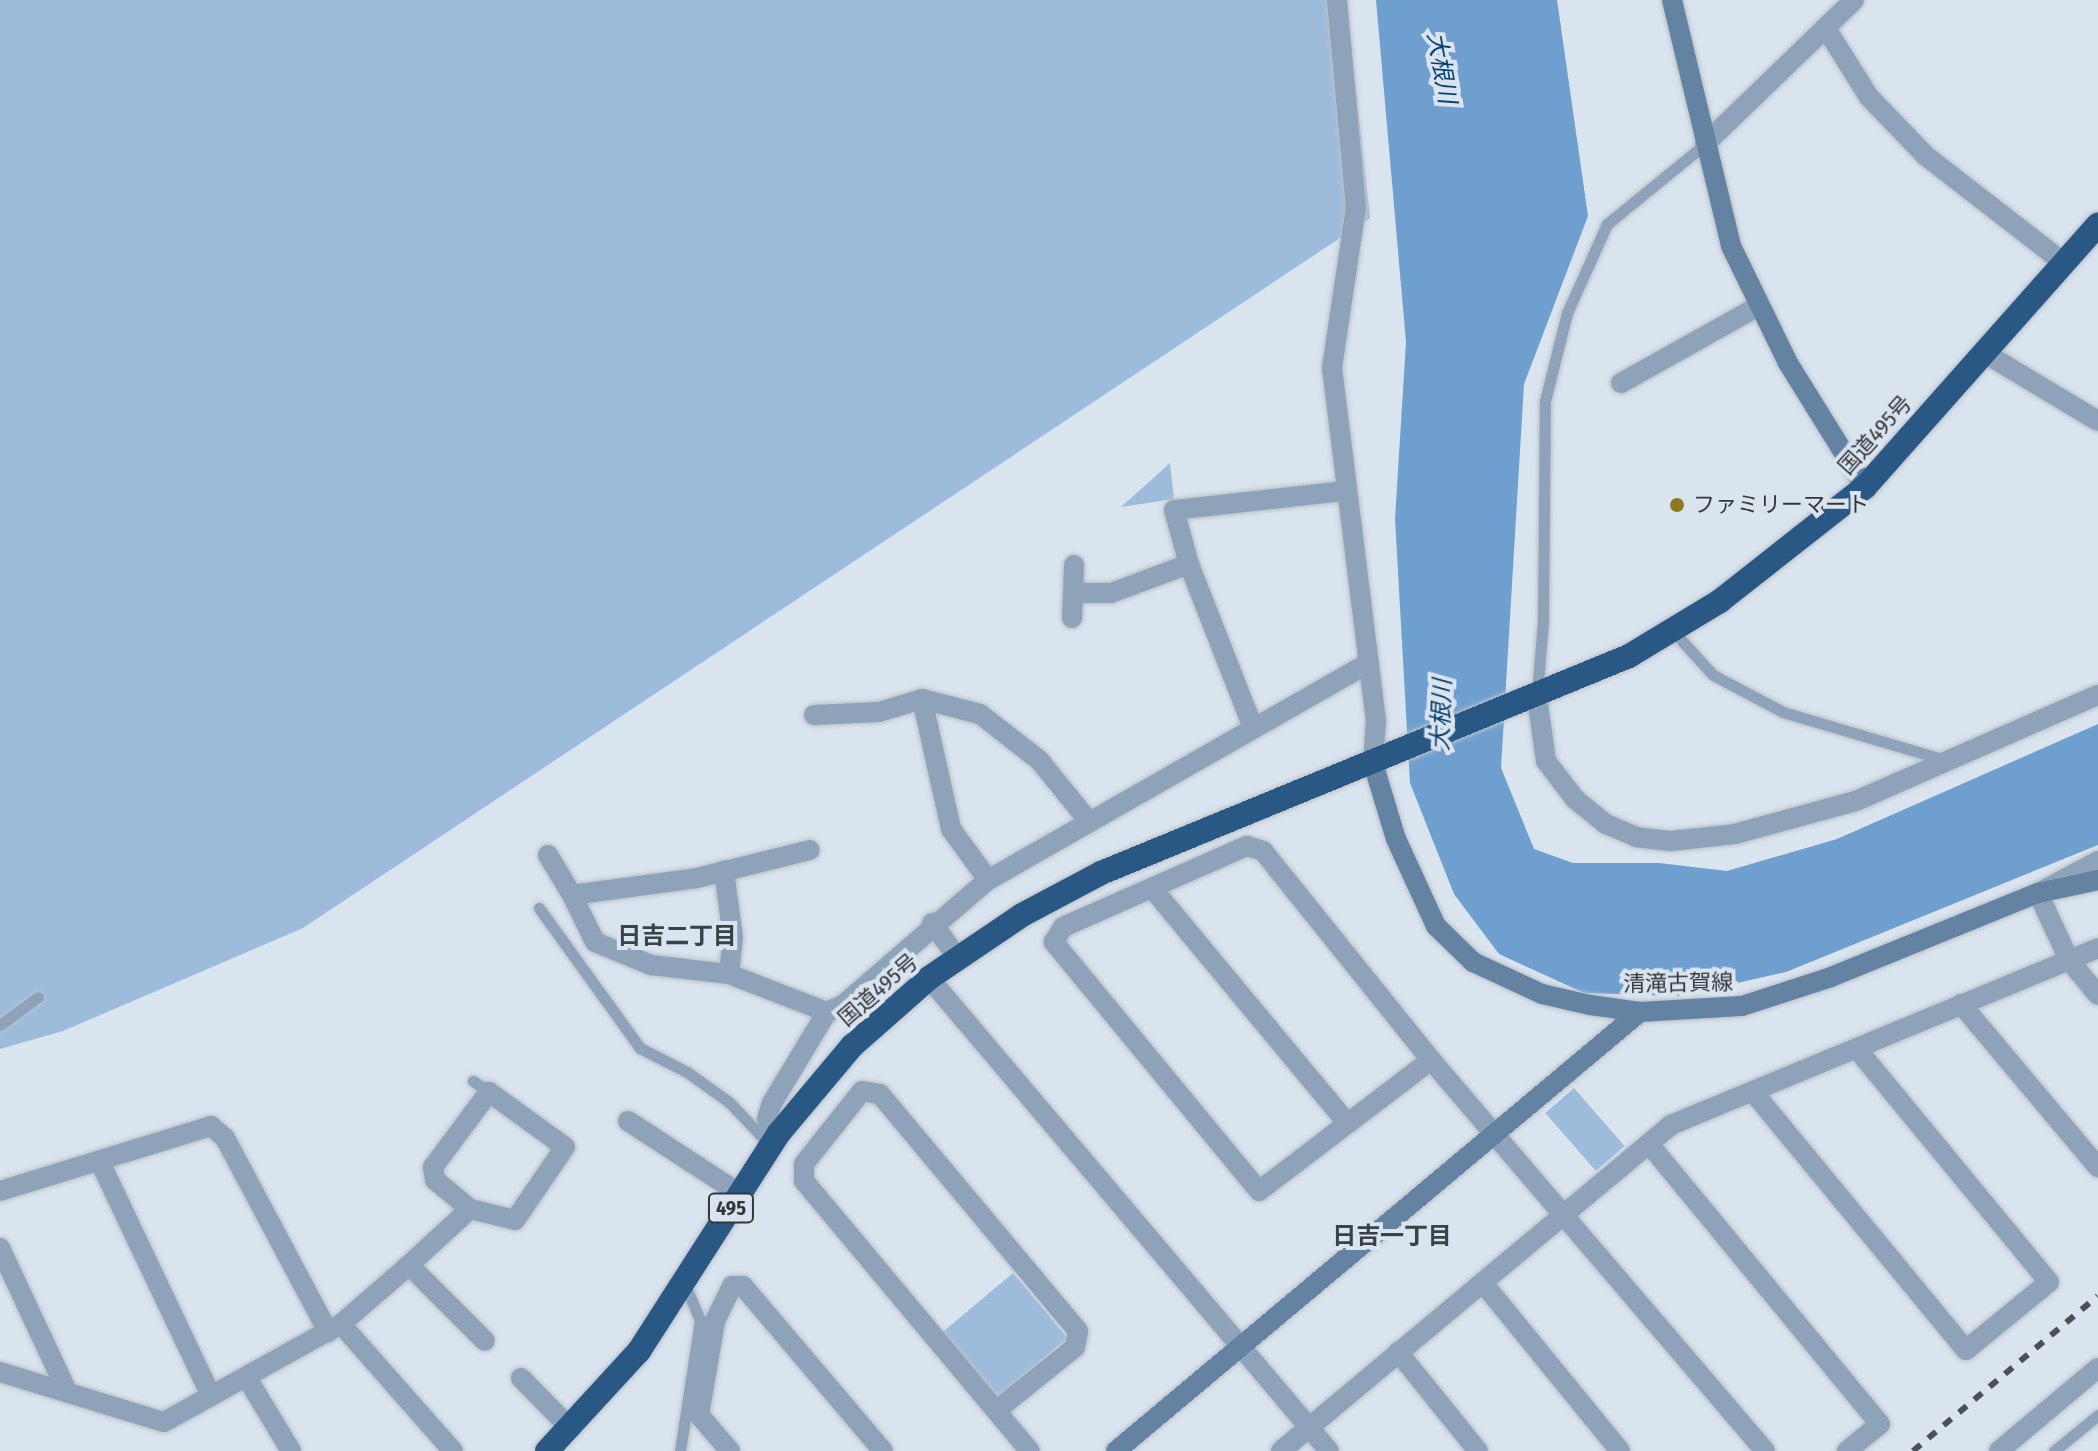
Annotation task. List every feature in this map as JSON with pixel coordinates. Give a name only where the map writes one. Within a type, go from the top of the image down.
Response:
[{"type":"highway","name":"国道495号","points":[[1531,699],[1673,631],[1761,574],[1865,487],[2098,225]]},
{"type":"highway","name":"495","points":[[1384,758],[1531,699]]},
{"type":"highway","name":"国道495号","points":[[547,1451],[571,1429],[639,1351],[685,1284],[775,1139],[852,1046],[929,978],[1022,915],[1101,873],[1384,758]]},
{"type":"street","points":[[1337,0],[1356,207],[1332,368],[1344,491],[1384,758]]},
{"type":"street","points":[[1673,0],[1731,246],[1757,307],[1865,487]]},
{"type":"street","points":[[1705,144],[1827,30],[1854,0]]},
{"type":"street","points":[[1827,30],[1869,97],[1926,156],[2064,263]]},
{"type":"street","points":[[1621,383],[1757,307]]},
{"type":"street","points":[[1983,352],[2098,421]]},
{"type":"street","points":[[1252,725],[1189,564],[1174,510],[1344,491]]},
{"type":"street","points":[[1076,593],[1111,593],[1189,564]]},
{"type":"street","points":[[1072,618],[1076,593],[1074,565]]},
{"type":"street","points":[[775,1139],[767,1119],[772,1103],[827,1012],[843,1005],[932,923],[988,880],[1087,819],[1369,663]]},
{"type":"street","points":[[1531,699],[1540,735],[1557,777],[1589,813],[1636,837],[1700,840],[1735,834],[1856,801],[2098,695]]},
{"type":"street","points":[[814,715],[879,712],[922,699],[980,714],[1039,760],[1087,819]]},
{"type":"street","points":[[922,699],[951,829],[988,880]]},
{"type":"street","name":"清滝古賀線","points":[[1384,758],[1421,899],[1454,946],[1473,962],[1542,994],[1640,1012],[1742,1006],[1784,994],[2038,893],[2098,880]]},
{"type":"street","points":[[1431,1060],[1259,1191],[1054,942],[1063,927],[1247,846],[1263,851],[1431,1060],[1566,1214],[1765,1451]]},
{"type":"street","points":[[572,895],[724,871],[810,850]]},
{"type":"street","points":[[548,855],[595,942],[651,965],[729,974],[827,1012]]},
{"type":"street","points":[[2098,861],[2038,893],[2069,960],[2098,995]]},
{"type":"street","points":[[724,871],[733,938],[729,974]]},
{"type":"street","points":[[1152,888],[1347,1123]]},
{"type":"street","points":[[932,923],[958,958]]},
{"type":"street","points":[[1281,1451],[1671,1125],[2098,948]]},
{"type":"street","points":[[929,978],[1329,1451]]},
{"type":"street","points":[[1961,1004],[2098,1167]]},
{"type":"street","points":[[1116,1451],[1640,1012]]},
{"type":"street","points":[[1754,1093],[1966,1350],[2049,1282],[1856,1048]]},
{"type":"street","points":[[481,1087],[565,1147],[515,1220],[470,1209],[435,1180],[433,1167],[481,1087]]},
{"type":"street","points":[[997,1410],[1075,1347],[1078,1331],[880,1094],[862,1091],[804,1164],[804,1181],[1030,1451]]},
{"type":"street","points":[[628,1121],[740,1194]]},
{"type":"street","points":[[0,1191],[211,1126],[225,1138],[334,1328],[453,1451]]},
{"type":"street","points":[[1649,1144],[1880,1424],[1847,1451]]},
{"type":"street","points":[[100,1162],[211,1396]]},
{"type":"street","points":[[0,1372],[164,1422],[334,1328],[470,1209]]},
{"type":"street","points":[[0,1248],[68,1393]]},
{"type":"street","points":[[409,1265],[485,1341]]},
{"type":"street","points":[[1483,1283],[1620,1451]]},
{"type":"street","points":[[730,1451],[699,1415],[715,1321],[732,1286],[743,1286],[883,1451]]},
{"type":"street","points":[[1398,1352],[1478,1451]]},
{"type":"street","points":[[1999,1451],[2098,1368]]},
{"type":"street","points":[[247,1378],[291,1451]]},
{"type":"street","points":[[521,1378],[571,1429]]},
{"type":"lane","points":[[1531,699],[1543,621],[1545,401],[1567,313],[1607,224],[1705,144]]},
{"type":"lane","points":[[1673,631],[1713,675],[1783,712],[1950,762]]},
{"type":"lane","points":[[539,908],[640,1048],[687,1072],[775,1139]]},
{"type":"lane","points":[[0,1025],[38,997]]},
{"type":"lane","points":[[680,1451],[700,1320],[685,1284]]},
{"type":"lane","points":[[2054,1451],[2098,1415]]},
{"type":"shaded area","points":[[0,0],[1346,0],[1370,218],[303,928],[63,1031],[0,1049]]},
{"type":"shaded area","points":[[1170,463],[1174,499],[1121,507]]},
{"type":"shaded area","points":[[1574,1088],[1625,1146],[1596,1171],[1545,1113]]},
{"type":"shaded area","points":[[1013,1273],[1068,1338],[996,1399],[941,1333]]},
{"type":"water","name":"大根川","points":[[1376,0],[1557,0],[1588,216],[1524,384],[1501,768],[1534,849],[1573,863],[1659,863],[1727,871],[1837,839],[2098,724],[2098,845],[1786,972],[1680,996],[1584,993],[1499,954],[1454,894],[1410,783],[1395,519],[1406,342]]},
{"type":"railway","points":[[1913,1451],[2098,1296]]},
{"type":"place","name":"ファミリーマート","points":[[1677,505]]},
{"type":"district","name":"日吉二丁目","points":[[677,937]]},
{"type":"district","name":"日吉一丁目","points":[[1392,1237]]}]
